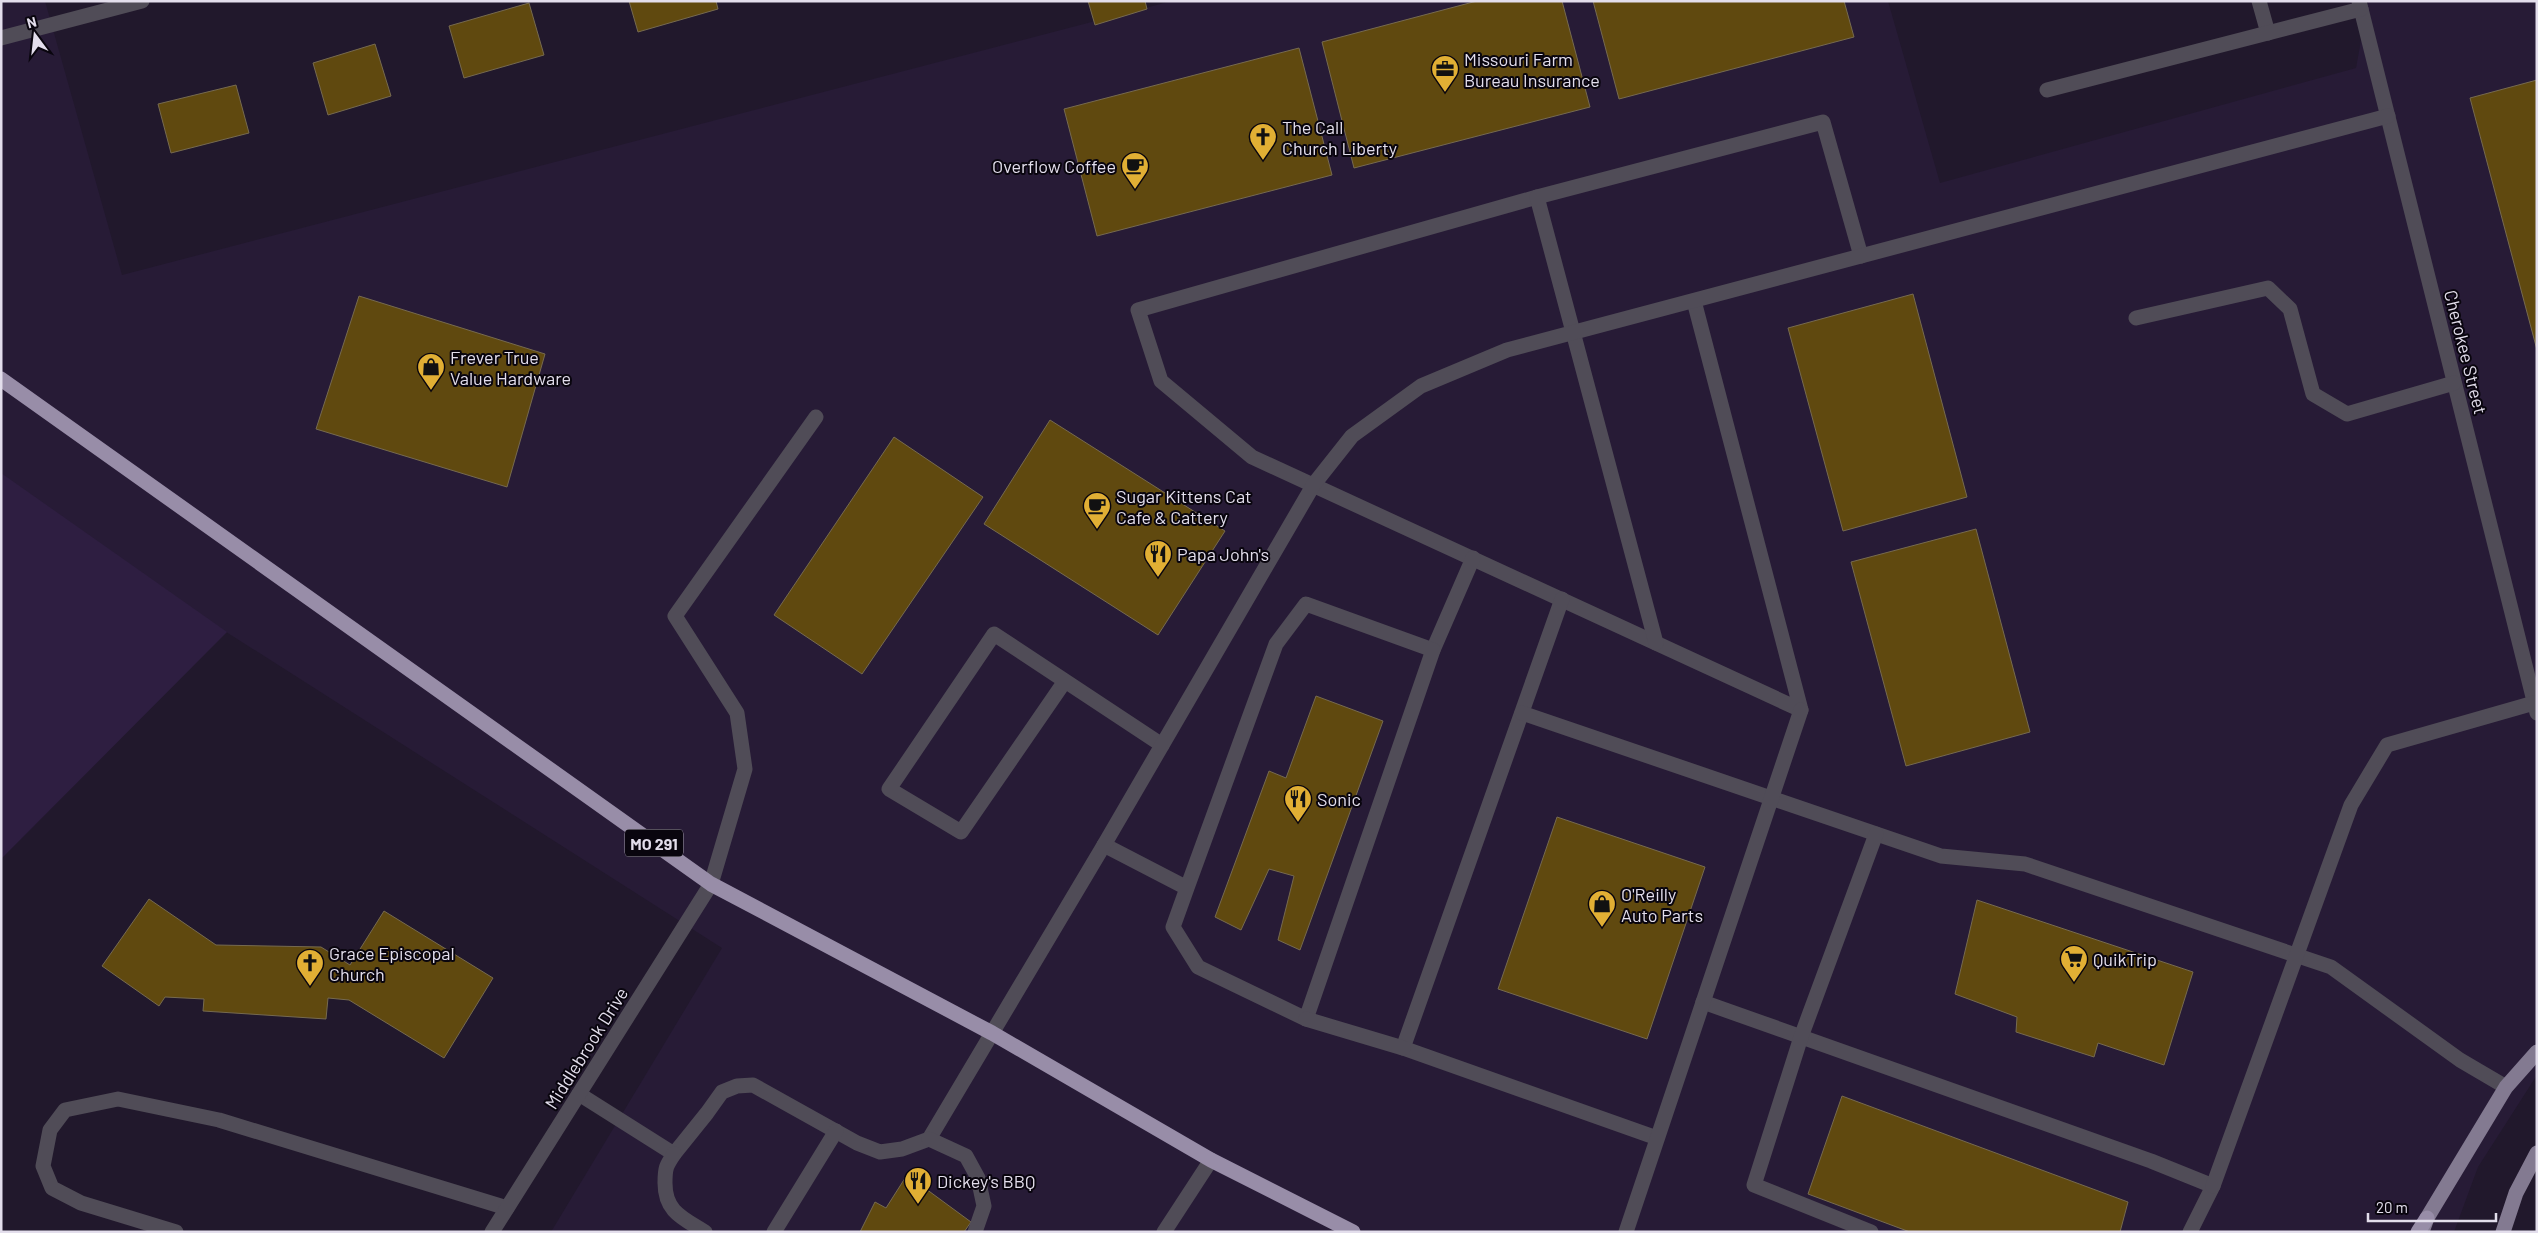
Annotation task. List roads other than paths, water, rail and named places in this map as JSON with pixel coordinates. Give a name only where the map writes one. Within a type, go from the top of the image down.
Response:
[{"type":"highway","name":"MO 291","points":[[1,379],[711,884],[992,1033],[1210,1160],[1353,1232]]},
{"type":"highway","points":[[2418,1232],[2425,1225]]},
{"type":"main road","points":[[2425,1225],[2506,1087],[2537,1052]]},
{"type":"main road","points":[[2503,1232],[2516,1193],[2537,1153]]},
{"type":"street","points":[[1,38],[142,1]]},
{"type":"street","points":[[2259,1],[2268,33]]},
{"type":"street","points":[[2047,90],[2268,33],[2360,5]]},
{"type":"street","name":"Cherokee Street","points":[[2360,5],[2536,708]]},
{"type":"street","points":[[705,1232],[678,1215],[665,1198],[665,1167],[722,1092],[737,1086],[753,1085],[857,1143],[880,1152],[902,1149],[929,1139],[1104,845],[1314,484],[1352,436],[1421,386],[1507,350],[2388,116]]},
{"type":"street","points":[[1801,710],[1252,456],[1161,381],[1138,310],[1537,197],[1823,122],[1861,256]]},
{"type":"street","points":[[1537,197],[1656,642]]},
{"type":"street","points":[[2136,318],[2268,288],[2290,309],[2313,394],[2347,414],[2454,383]]},
{"type":"street","points":[[1626,1232],[1801,710],[1694,301]]},
{"type":"street","name":"Middlebrook Drive","points":[[492,1232],[711,884],[745,769],[737,713],[675,616],[816,417]]},
{"type":"street","points":[[1306,1019],[1433,650],[1474,558]]},
{"type":"street","points":[[1403,1048],[1562,599]]},
{"type":"street","points":[[1433,650],[1306,604],[1276,644],[1173,927],[1198,967],[1306,1019],[1403,1048],[1657,1138]]},
{"type":"street","points":[[1065,681],[961,832],[889,789],[994,634],[1065,681],[1162,746]]},
{"type":"street","points":[[2190,1232],[2213,1186],[2295,954],[2351,805],[2386,745],[2536,708]]},
{"type":"street","points":[[1522,713],[1941,856],[2025,864],[2331,967],[2460,1060],[2506,1087]]},
{"type":"street","points":[[1871,1232],[1754,1185],[1802,1037],[1876,834]]},
{"type":"street","points":[[1104,845],[1187,888]]},
{"type":"street","points":[[1703,1002],[2151,1161],[2213,1186]]},
{"type":"street","points":[[579,1094],[674,1154]]},
{"type":"street","points":[[176,1232],[81,1203],[52,1188],[43,1166],[50,1130],[65,1110],[118,1099],[219,1120],[507,1208]]},
{"type":"street","points":[[774,1232],[836,1131]]},
{"type":"street","points":[[929,1139],[966,1156],[974,1171],[984,1206],[974,1232]]},
{"type":"street","points":[[1164,1232],[1210,1160]]},
{"type":"place","name":"Missouri Farm Bureau Insurance","points":[[1445,93]]},
{"type":"place","name":"The Call Church Liberty","points":[[1263,161]]},
{"type":"place","name":"Overflow Coffee","points":[[1135,190]]},
{"type":"place","name":"Frever True Value Hardware","points":[[431,391]]},
{"type":"place","name":"Sugar Kittens Cat Cafe & Cattery","points":[[1097,530]]},
{"type":"place","name":"Papa John's","points":[[1158,578]]},
{"type":"place","name":"Sonic","points":[[1298,823]]},
{"type":"place","name":"O'Reilly Auto Parts","points":[[1602,928]]},
{"type":"place","name":"QuikTrip","points":[[2074,983]]},
{"type":"place","name":"Grace Episcopal Church","points":[[310,987]]},
{"type":"place","name":"Dickey's BBQ","points":[[918,1205]]}]
